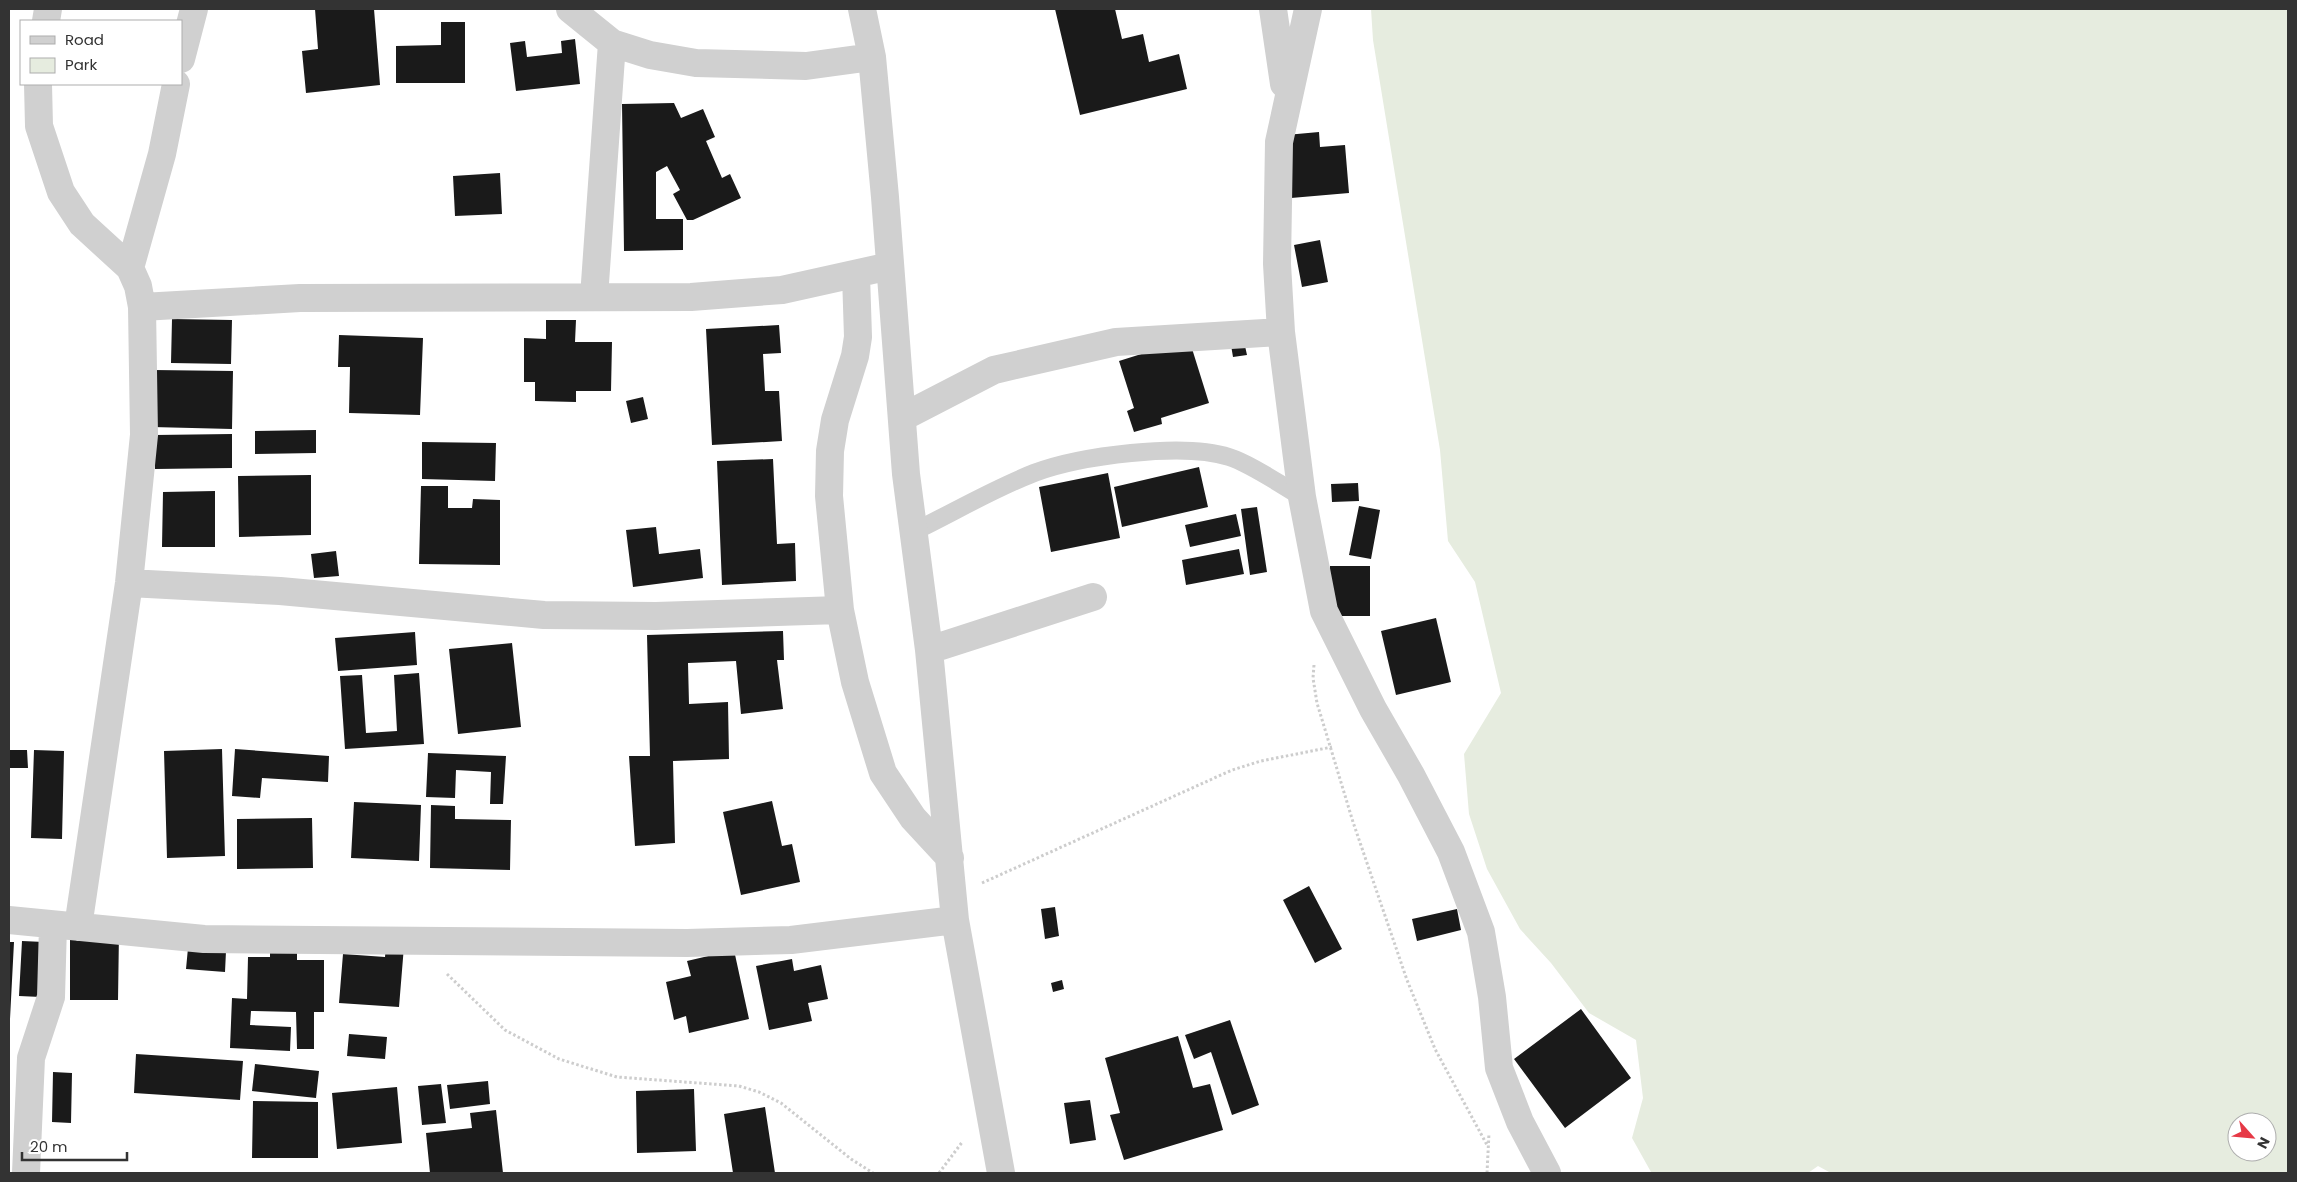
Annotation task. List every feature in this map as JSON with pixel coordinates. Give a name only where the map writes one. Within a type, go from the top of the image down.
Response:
[{"type":"street","points":[[182,56],[194,9]]},
{"type":"street","points":[[570,9],[612,43],[650,55],[696,63],[738,66],[806,66],[872,57]]},
{"type":"street","points":[[862,9],[872,57],[903,418],[906,474],[915,531],[929,650],[954,909],[1001,1173]]},
{"type":"street","points":[[1273,9],[1286,102]]},
{"type":"street","points":[[1308,9],[1286,102],[1279,142],[1277,211],[1281,332],[1302,497],[1324,610],[1373,709],[1411,775],[1451,852],[1481,932],[1492,997],[1499,1068],[1520,1122],[1547,1173]]},
{"type":"street","points":[[594,297],[612,43]]},
{"type":"street","points":[[26,1173],[31,1058],[51,997],[66,926],[129,583],[144,435],[142,307],[138,286],[130,268],[82,224],[61,192],[39,126],[38,85]]},
{"type":"street","points":[[130,268],[162,154],[176,85]]},
{"type":"street","points":[[142,307],[300,298],[691,297],[782,290],[890,266]]},
{"type":"street","points":[[856,275],[858,337],[855,356],[835,420],[830,452],[829,496],[840,610],[855,682],[883,772],[913,818],[950,858]]},
{"type":"street","points":[[903,418],[994,370],[1022,363],[1116,342],[1281,332]]},
{"type":"street","points":[[129,583],[280,591],[544,614],[656,616],[840,610]]},
{"type":"street","points":[[929,650],[1093,597]]},
{"type":"street","points":[[9,920],[204,939],[687,943],[791,940],[954,909]]},
{"type":"lane","points":[[915,531],[1035,472],[1096,458],[1178,449],[1208,451],[1231,458],[1302,497]]},
{"type":"path","points":[[1314,662],[1313,678],[1318,703],[1353,822],[1410,989],[1434,1050],[1487,1145]]},
{"type":"path","points":[[954,909],[1027,862],[1232,770],[1261,761],[1332,747]]},
{"type":"path","points":[[413,940],[505,1030],[525,1042],[581,1068],[617,1077],[739,1086],[759,1092],[781,1103],[850,1159],[873,1173]]},
{"type":"green space","points":[[1371,9],[2288,9],[2288,1173],[1831,1173],[1818,1166],[1808,1173],[1651,1172],[1632,1138],[1643,1098],[1636,1040],[1589,1013],[1551,963],[1520,929],[1487,869],[1469,814],[1464,754],[1501,693],[1475,582],[1448,541],[1440,450],[1373,40]]},
{"type":"building","points":[[315,9],[374,9],[380,85],[306,93],[302,51],[318,49]]},
{"type":"building","points":[[1055,9],[1115,9],[1122,39],[1143,34],[1149,62],[1179,54],[1187,89],[1080,115]]},
{"type":"building","points":[[441,22],[465,22],[465,83],[396,83],[396,46],[441,45]]},
{"type":"building","points":[[575,39],[580,84],[516,91],[510,43],[525,41],[527,57],[562,53],[561,41]]},
{"type":"building","points":[[674,103],[681,118],[703,109],[715,137],[706,141],[722,178],[730,174],[741,198],[693,220],[687,220],[673,194],[680,190],[667,166],[656,172],[656,219],[683,219],[683,250],[624,251],[622,104]]},
{"type":"building","points":[[1319,132],[1320,147],[1345,145],[1349,193],[1291,198],[1286,135]]},
{"type":"building","points":[[500,173],[502,214],[455,216],[453,176]]},
{"type":"building","points":[[1320,240],[1328,282],[1302,287],[1294,245]]},
{"type":"building","points":[[172,319],[232,320],[231,364],[171,363]]},
{"type":"building","points":[[546,320],[576,320],[575,342],[612,342],[611,391],[576,391],[576,402],[535,401],[535,382],[524,382],[524,338],[546,339]]},
{"type":"building","points":[[779,325],[781,353],[763,354],[765,391],[779,391],[782,441],[712,445],[706,329]]},
{"type":"building","points":[[339,335],[423,338],[420,415],[349,413],[350,367],[338,367]]},
{"type":"building","points":[[1243,337],[1247,355],[1233,357],[1230,339]]},
{"type":"building","points":[[1189,339],[1209,403],[1161,418],[1162,424],[1134,432],[1127,411],[1134,408],[1119,361]]},
{"type":"building","points":[[153,370],[233,371],[232,429],[152,427]]},
{"type":"building","points":[[643,397],[648,419],[631,423],[626,401]]},
{"type":"building","points":[[316,430],[316,453],[255,454],[255,431]]},
{"type":"building","points":[[232,434],[232,468],[155,469],[155,435]]},
{"type":"building","points":[[422,442],[496,443],[495,481],[422,479]]},
{"type":"building","points":[[773,459],[777,544],[795,543],[796,581],[722,585],[717,461]]},
{"type":"building","points":[[1199,467],[1208,507],[1122,527],[1114,487]]},
{"type":"building","points":[[1108,473],[1120,538],[1051,552],[1039,487]]},
{"type":"building","points":[[311,475],[311,535],[239,537],[238,476]]},
{"type":"building","points":[[1358,483],[1359,501],[1332,502],[1331,484]]},
{"type":"building","points":[[421,486],[448,486],[448,508],[472,508],[473,499],[500,500],[500,565],[419,564]]},
{"type":"building","points":[[215,491],[215,547],[162,547],[163,492]]},
{"type":"building","points":[[1359,506],[1380,510],[1371,559],[1349,555]]},
{"type":"building","points":[[1257,507],[1267,572],[1250,575],[1241,509]]},
{"type":"building","points":[[1236,514],[1241,536],[1190,547],[1185,525]]},
{"type":"building","points":[[656,527],[659,554],[700,549],[703,578],[633,587],[626,530]]},
{"type":"building","points":[[1239,549],[1244,574],[1186,585],[1182,560]]},
{"type":"building","points":[[336,551],[339,576],[314,578],[311,554]]},
{"type":"building","points":[[1330,566],[1370,566],[1370,616],[1330,616]]},
{"type":"building","points":[[1436,618],[1451,682],[1396,695],[1381,631]]},
{"type":"building","points":[[783,631],[784,660],[777,660],[783,709],[741,714],[736,661],[688,663],[689,704],[728,702],[729,759],[673,761],[675,843],[635,846],[629,756],[650,756],[647,635]]},
{"type":"building","points":[[415,632],[417,665],[338,671],[335,638]]},
{"type":"building","points":[[512,643],[521,727],[458,734],[449,649]]},
{"type":"building","points":[[419,673],[424,744],[345,749],[340,676],[362,675],[366,733],[397,731],[394,675]]},
{"type":"building","points":[[222,749],[225,856],[167,858],[164,751]]},
{"type":"building","points":[[235,749],[329,756],[328,782],[262,778],[260,798],[232,796]]},
{"type":"building","points":[[9,750],[27,750],[28,768],[9,768]]},
{"type":"building","points":[[34,750],[64,751],[62,839],[31,838]]},
{"type":"building","points":[[428,753],[506,756],[503,804],[490,804],[491,772],[456,770],[455,798],[426,797]]},
{"type":"building","points":[[772,801],[782,846],[792,844],[800,882],[741,895],[723,812]]},
{"type":"building","points":[[354,802],[421,805],[419,861],[351,858]]},
{"type":"building","points":[[431,805],[455,806],[455,819],[511,820],[510,870],[430,868]]},
{"type":"building","points":[[312,818],[313,868],[237,869],[237,819]]},
{"type":"building","points":[[1309,886],[1342,949],[1315,963],[1283,900]]},
{"type":"building","points":[[1055,907],[1059,936],[1045,939],[1041,909]]},
{"type":"building","points":[[1457,909],[1461,930],[1417,941],[1412,919]]},
{"type":"building","points":[[119,932],[118,1000],[70,1000],[70,933]]},
{"type":"building","points":[[22,941],[44,942],[41,997],[19,996]]},
{"type":"building","points":[[9,942],[14,942],[10,1019],[9,1019]]},
{"type":"building","points":[[386,945],[404,946],[399,1007],[339,1003],[343,954],[385,957]]},
{"type":"building","points":[[188,948],[226,951],[225,972],[186,969]]},
{"type":"building","points":[[270,949],[297,950],[297,960],[324,960],[324,1012],[314,1012],[314,1049],[297,1049],[296,1012],[251,1011],[250,1025],[291,1027],[290,1051],[230,1048],[232,998],[247,999],[248,957],[270,957]]},
{"type":"building","points":[[734,950],[749,1019],[689,1033],[686,1016],[674,1020],[666,982],[691,976],[687,961]]},
{"type":"building","points":[[792,959],[794,971],[821,965],[828,999],[808,1003],[812,1021],[769,1030],[756,966]]},
{"type":"building","points":[[1062,980],[1064,989],[1053,992],[1051,983]]},
{"type":"building","points":[[1581,1009],[1631,1078],[1565,1128],[1514,1059]]},
{"type":"building","points":[[1230,1020],[1259,1105],[1232,1115],[1211,1052],[1194,1059],[1185,1035]]},
{"type":"building","points":[[349,1034],[387,1037],[385,1059],[347,1056]]},
{"type":"building","points":[[1178,1036],[1193,1088],[1210,1084],[1223,1130],[1124,1160],[1110,1115],[1120,1113],[1105,1058]]},
{"type":"building","points":[[136,1054],[243,1061],[240,1100],[134,1093]]},
{"type":"building","points":[[255,1064],[319,1071],[316,1098],[252,1091]]},
{"type":"building","points":[[53,1072],[72,1073],[71,1123],[52,1122]]},
{"type":"building","points":[[488,1081],[490,1104],[450,1109],[447,1085]]},
{"type":"building","points":[[441,1084],[446,1123],[422,1125],[418,1086]]},
{"type":"building","points":[[397,1087],[402,1143],[337,1149],[332,1093]]},
{"type":"building","points":[[694,1089],[696,1151],[637,1153],[636,1091]]},
{"type":"building","points":[[1090,1100],[1096,1140],[1070,1144],[1064,1103]]},
{"type":"building","points":[[253,1101],[318,1102],[318,1158],[252,1158]]},
{"type":"building","points":[[765,1107],[775,1173],[733,1173],[724,1114]]},
{"type":"building","points":[[496,1110],[503,1173],[430,1173],[426,1133],[472,1128],[470,1113]]}]
